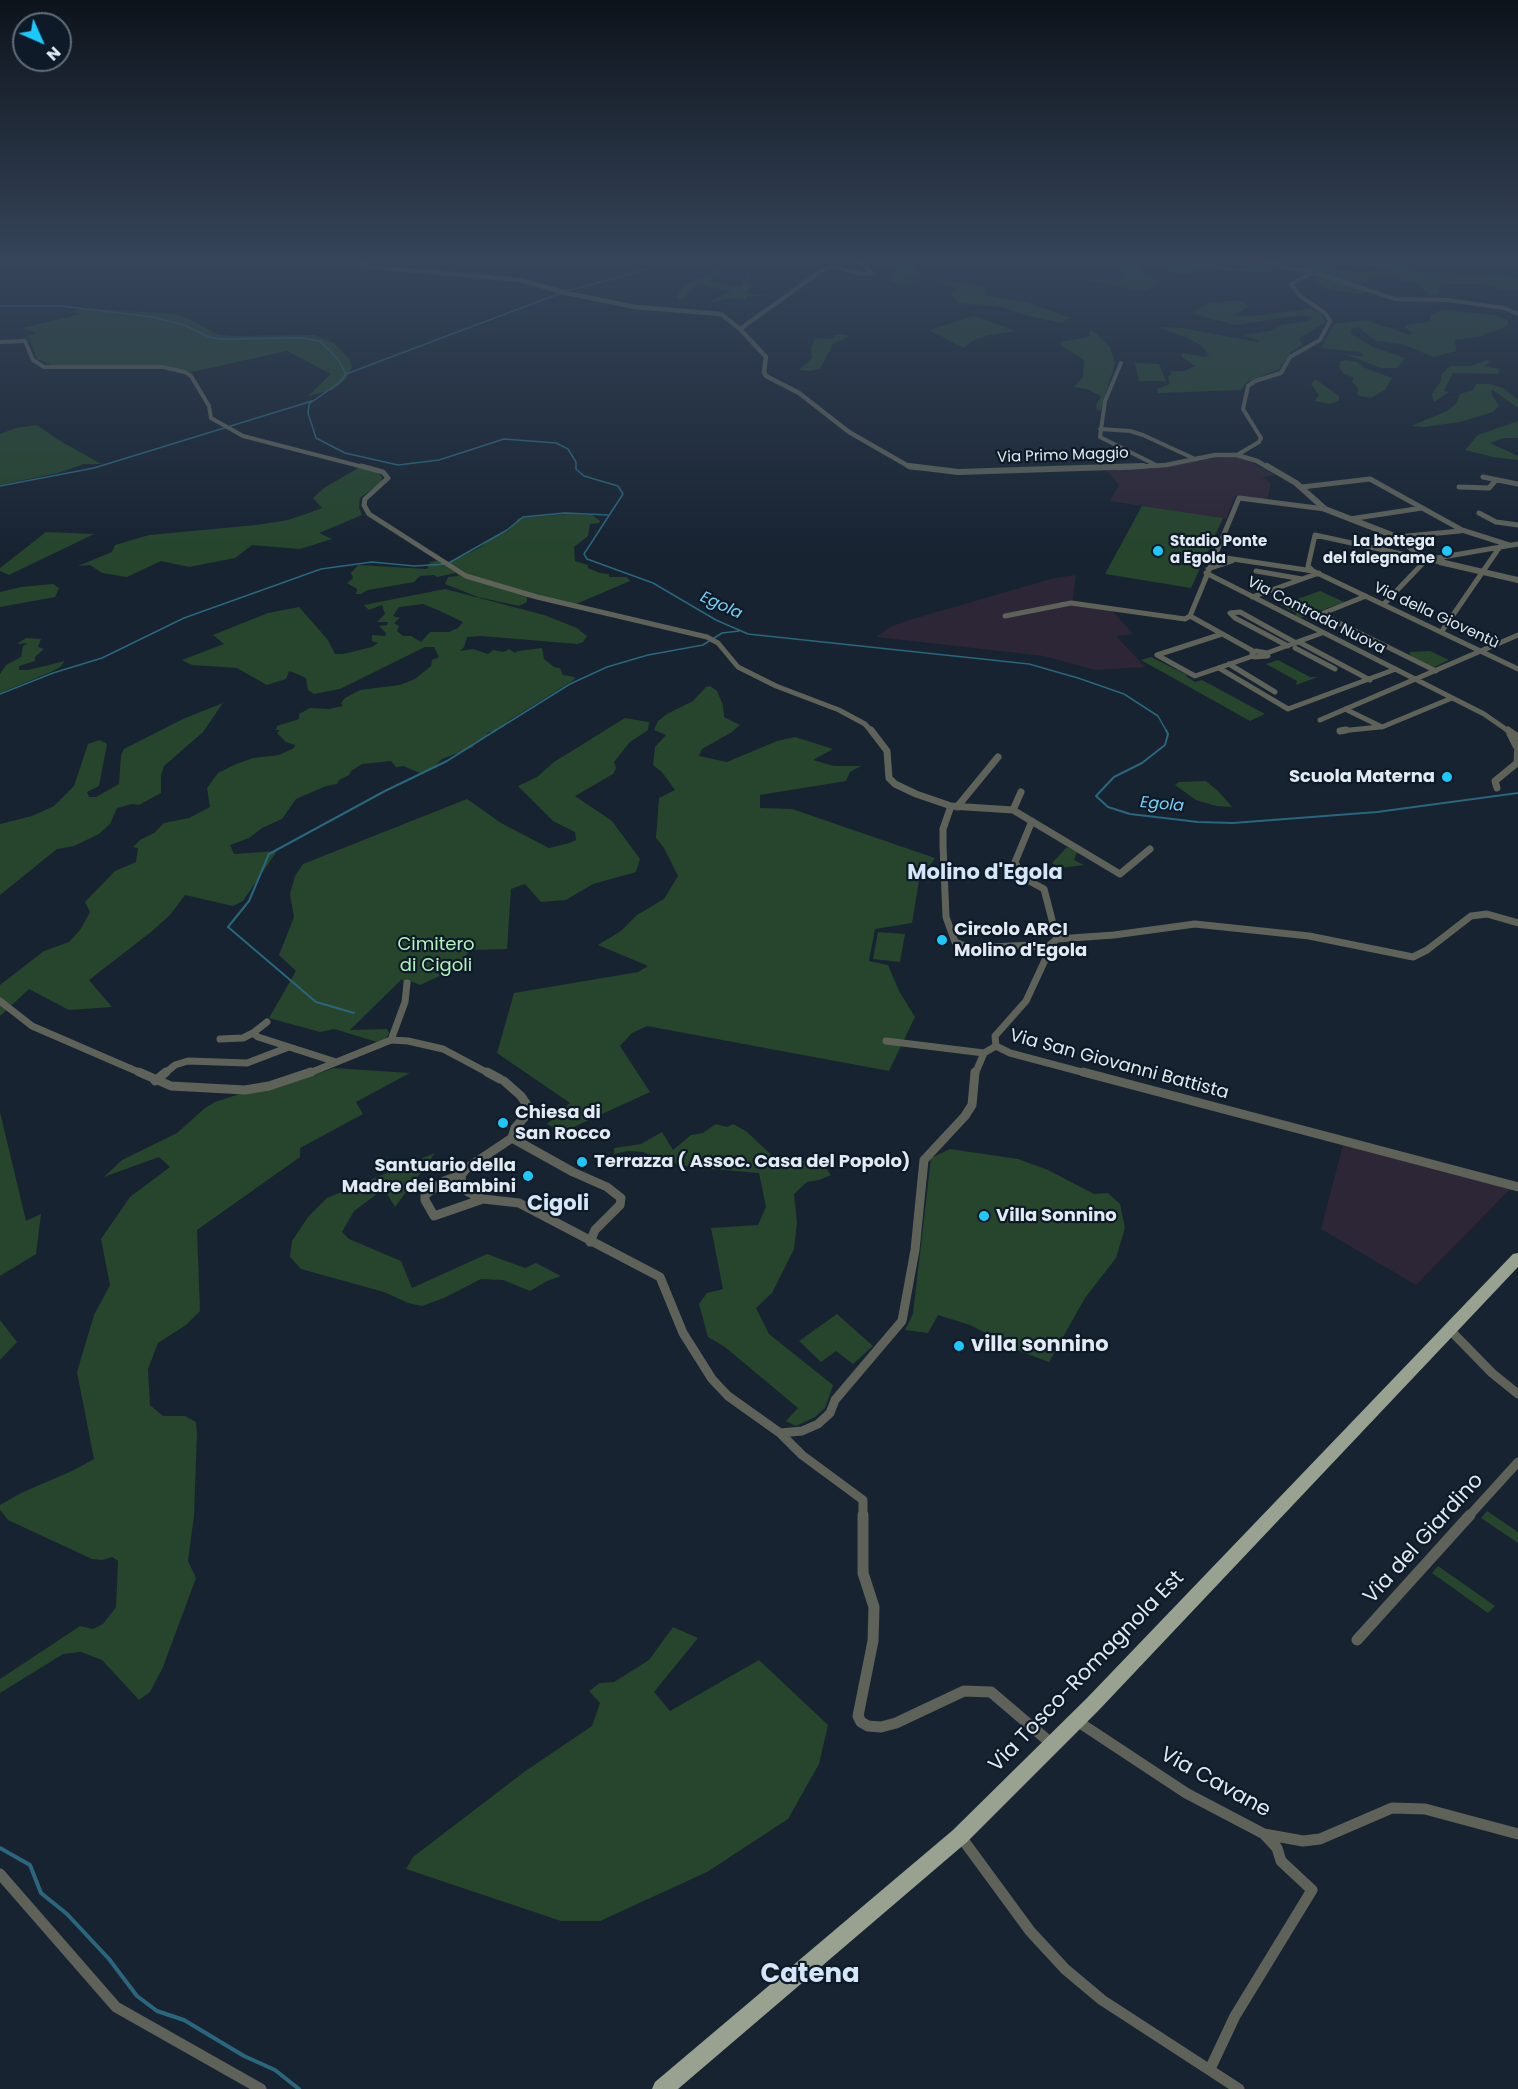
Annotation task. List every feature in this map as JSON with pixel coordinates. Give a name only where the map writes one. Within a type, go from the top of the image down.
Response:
[{"type":"main road","name":"Via Tosco-Romagnola Est","points":[[662,2089],[903,1887],[960,1836],[1076,1720],[1518,1258]]},
{"type":"street","points":[[34,360],[44,367],[163,367],[185,372],[191,376],[208,406],[211,417],[225,427],[243,436],[270,444],[329,456],[383,472],[388,478],[365,499],[364,505],[369,514],[466,576],[507,589],[711,639],[738,667],[865,724],[883,743],[887,751],[887,772],[896,784],[954,806],[1013,810],[1120,874],[1150,849]]},
{"type":"street","name":"Via Primo Maggio","points":[[766,360],[764,372],[767,377],[799,393],[850,433],[907,466],[926,471],[1158,466],[1222,455],[1238,455],[1257,462],[1302,487],[1324,509],[1396,537],[1424,557],[1440,560],[1518,544]]},
{"type":"street","points":[[1238,455],[1259,442],[1261,438],[1243,410],[1242,401],[1248,386],[1255,381],[1281,373],[1288,360]]},
{"type":"street","points":[[1121,363],[1106,401],[1100,437],[1158,466]]},
{"type":"street","points":[[1100,429],[1130,431],[1143,435],[1195,459]]},
{"type":"street","points":[[1483,477],[1518,484]]},
{"type":"street","points":[[1302,487],[1370,479],[1462,530],[1509,545]]},
{"type":"street","points":[[1459,487],[1489,488],[1496,480]]},
{"type":"street","points":[[1005,616],[1064,603],[1182,620],[1190,616],[1239,498],[1324,509]]},
{"type":"street","points":[[1350,519],[1422,508]]},
{"type":"street","points":[[1479,513],[1496,522],[1518,525]]},
{"type":"street","points":[[1396,537],[1462,530]]},
{"type":"street","points":[[1252,597],[1304,579],[1316,572],[1308,566],[1315,535],[1424,557],[1384,604]]},
{"type":"street","points":[[1442,631],[1499,548]]},
{"type":"street","name":"Via della Gioventù","points":[[1213,556],[1316,572],[1518,669]]},
{"type":"street","points":[[1207,571],[1230,561],[1241,560]]},
{"type":"street","points":[[1440,560],[1460,567],[1518,580]]},
{"type":"street","name":"Via Contrada Nuova","points":[[1207,571],[1252,597],[1503,726]]},
{"type":"street","points":[[1256,571],[1304,579]]},
{"type":"street","points":[[1366,596],[1321,614],[1436,671]]},
{"type":"street","points":[[1288,646],[1235,618],[1230,613],[1240,612],[1297,644],[1370,680]]},
{"type":"street","points":[[1190,616],[1253,654],[1264,658],[1268,656],[1266,653],[1297,644],[1322,633]]},
{"type":"street","points":[[1222,634],[1157,655],[1195,676],[1253,654]]},
{"type":"street","points":[[1320,720],[1518,635]]},
{"type":"street","points":[[1297,644],[1318,660],[1335,669]]},
{"type":"street","points":[[1318,660],[1327,657]]},
{"type":"street","points":[[1229,664],[1275,692]]},
{"type":"street","points":[[1219,668],[1288,709],[1396,669]]},
{"type":"street","points":[[1247,684],[1257,681]]},
{"type":"street","points":[[1340,731],[1382,727],[1452,698]]},
{"type":"street","points":[[1346,709],[1382,727]]},
{"type":"street","points":[[1503,726],[1518,737]]},
{"type":"street","points":[[1497,788],[1495,781],[1517,762],[1518,747],[1503,726]]},
{"type":"street","points":[[998,757],[954,806],[943,830],[946,917],[955,942],[970,948],[1032,945],[1044,950],[1057,939],[1114,935],[1195,924],[1320,938],[1413,957],[1471,916],[1487,914],[1518,923]]},
{"type":"street","points":[[1013,810],[1021,792]]},
{"type":"street","points":[[1032,821],[1016,855],[1016,862],[1022,877],[1044,889],[1057,939]]},
{"type":"street","name":"Via San Giovanni Battista","points":[[1044,950],[1046,958],[1026,1001],[995,1036],[996,1046],[1010,1053],[1518,1187]]},
{"type":"street","points":[[391,1040],[405,1002],[407,983]]},
{"type":"street","points":[[0,1001],[32,1026],[171,1086],[245,1090],[294,1079],[391,1040],[408,1041],[443,1049],[502,1080],[522,1096],[529,1108],[528,1113],[515,1128],[512,1138],[467,1168],[461,1175],[444,1181],[425,1194],[425,1200],[434,1216],[483,1199]]},
{"type":"street","points":[[220,1039],[243,1038],[253,1034],[267,1022]]},
{"type":"street","points":[[253,1034],[258,1038],[336,1062]]},
{"type":"street","points":[[886,1041],[984,1053]]},
{"type":"street","points":[[780,1433],[802,1431],[818,1424],[830,1413],[835,1400],[902,1321],[915,1250],[924,1160],[965,1116],[972,1105],[975,1070],[984,1053],[996,1046]]},
{"type":"street","points":[[155,1081],[175,1065],[188,1062],[247,1063],[289,1047]]},
{"type":"street","points":[[512,1138],[616,1193],[621,1198],[620,1205],[600,1224],[590,1242]]},
{"type":"street","points":[[461,1175],[462,1183],[468,1192],[483,1199],[519,1203],[660,1277],[683,1333],[712,1379],[728,1396],[780,1433],[802,1455],[863,1500],[863,1573],[874,1606],[873,1641],[858,1716],[861,1722],[868,1726],[881,1727],[896,1723],[964,1691],[991,1692],[1052,1744]]},
{"type":"street","points":[[1449,1329],[1492,1373],[1518,1394]]},
{"type":"street","name":"Via del Giardino","points":[[1357,1640],[1518,1462]]},
{"type":"street","name":"Via Cavane","points":[[1076,1720],[1186,1793],[1264,1834],[1303,1841],[1320,1839],[1392,1808],[1425,1809],[1518,1834]]},
{"type":"street","points":[[1210,2069],[1235,2016],[1312,1890],[1281,1861],[1277,1848],[1264,1834]]},
{"type":"street","points":[[960,1836],[1030,1931],[1065,1969],[1102,2000],[1239,2089]]},
{"type":"street","points":[[0,1874],[116,2007],[261,2089]]},
{"type":"shaded area","points":[[1226,456],[1240,457],[1276,475],[1262,477],[1271,483],[1267,501],[1235,496],[1226,519],[1110,501],[1119,485],[1106,470],[1162,467]]},
{"type":"shaded area","points":[[1076,575],[1073,600],[1108,606],[1133,634],[1116,636],[1145,667],[1095,670],[1044,656],[876,637],[890,627],[906,621],[1054,578]]},
{"type":"shaded area","points":[[1343,1145],[1510,1189],[1416,1285],[1321,1229]]},
{"type":"green space","points":[[41,360],[244,360],[192,372],[169,366],[54,366]]},
{"type":"green space","points":[[305,360],[350,360],[352,367],[346,379],[333,390],[308,396],[331,374]]},
{"type":"green space","points":[[809,360],[824,360],[820,369],[799,370]]},
{"type":"green space","points":[[1084,360],[1114,360],[1115,364],[1100,411],[1097,410],[1096,405],[1101,396],[1087,389],[1074,387],[1083,377]]},
{"type":"green space","points":[[1187,360],[1285,360],[1279,369],[1247,382],[1241,390],[1158,393],[1157,389],[1170,384],[1168,377],[1172,373],[1170,371],[1184,371],[1195,366]]},
{"type":"green space","points":[[1362,360],[1403,360],[1397,368],[1381,368]]},
{"type":"green space","points":[[1488,360],[1490,362],[1484,366],[1500,369],[1498,374],[1453,373],[1444,391],[1449,392],[1434,402],[1432,394],[1441,381],[1441,375],[1450,366],[1471,366]]},
{"type":"green space","points":[[1340,362],[1357,362],[1365,368],[1392,378],[1385,390],[1370,398],[1357,395],[1358,388],[1352,382],[1354,378],[1343,373],[1339,367]]},
{"type":"green space","points":[[1135,363],[1159,364],[1166,381],[1139,381]]},
{"type":"green space","points":[[1315,379],[1339,396],[1339,401],[1330,404],[1315,401],[1319,395],[1311,384]]},
{"type":"green space","points":[[1476,384],[1490,384],[1503,388],[1518,400],[1518,408],[1493,390],[1492,395],[1499,406],[1493,412],[1460,422],[1424,427],[1411,426],[1447,411],[1456,404],[1460,394],[1473,390]]},
{"type":"green space","points":[[1518,421],[1518,438],[1504,438],[1490,443],[1518,456],[1518,460],[1465,450],[1478,435]]},
{"type":"green space","points":[[37,425],[101,464],[84,464],[58,473],[0,485],[0,434],[16,428]]},
{"type":"green space","points":[[360,467],[380,474],[381,482],[360,498],[359,508],[362,515],[319,533],[332,539],[300,549],[252,545],[235,558],[189,567],[161,561],[127,577],[102,573],[90,565],[78,566],[112,552],[115,545],[149,535],[256,525],[288,520],[306,514],[322,508],[313,498],[324,488]]},
{"type":"green space","points":[[1142,506],[1223,518],[1191,588],[1105,574]]},
{"type":"green space","points":[[568,514],[592,515],[600,521],[590,524],[588,536],[574,547],[575,561],[588,565],[588,568],[600,573],[609,574],[609,577],[627,577],[630,581],[576,604],[527,597],[527,602],[519,606],[478,597],[445,584],[448,577],[459,576],[456,573],[437,577],[434,575],[420,576],[414,582],[368,590],[361,594],[356,594],[357,589],[347,583],[353,578],[351,573],[358,565],[427,569],[430,562],[441,560],[451,562],[481,547],[491,538],[508,531],[519,518]]},
{"type":"green space","points":[[46,532],[94,534],[9,575],[0,571],[0,568]]},
{"type":"green space","points":[[53,584],[59,588],[55,597],[0,607],[0,592],[21,587]]},
{"type":"green space","points":[[445,589],[544,615],[577,628],[587,636],[583,642],[577,644],[481,636],[467,637],[460,651],[473,649],[488,654],[493,650],[504,652],[509,649],[515,653],[542,648],[544,659],[554,667],[560,668],[563,675],[575,677],[574,680],[508,721],[503,727],[487,733],[486,737],[474,742],[473,747],[442,759],[435,766],[420,773],[403,766],[396,767],[391,761],[362,764],[339,780],[337,784],[326,786],[296,799],[282,819],[262,828],[249,838],[230,845],[234,854],[277,851],[243,901],[233,906],[185,895],[170,915],[151,932],[89,980],[112,1007],[69,1010],[29,989],[0,1016],[0,985],[44,951],[69,942],[80,930],[90,912],[85,902],[115,871],[136,862],[138,848],[133,847],[140,840],[154,833],[164,823],[189,818],[210,807],[207,788],[218,773],[253,758],[279,755],[294,748],[295,745],[286,742],[277,733],[280,730],[276,730],[277,726],[299,719],[299,714],[310,708],[329,709],[343,706],[341,703],[345,698],[360,690],[400,685],[415,679],[431,666],[432,660],[439,657],[434,647],[425,647],[340,689],[314,694],[308,690],[306,678],[289,671],[286,679],[267,685],[237,668],[192,665],[182,660],[224,644],[213,635],[268,613],[299,607],[328,640],[335,654],[372,647],[378,643],[372,641],[372,635],[385,636],[386,633],[379,626],[387,625],[388,622],[377,622],[385,614],[382,605],[369,610],[364,605]],"holes":[[[423,604],[463,622],[458,628],[449,632],[430,632],[421,642],[411,636],[403,636],[397,631],[399,626],[394,623],[400,618],[393,616],[399,607]]]},
{"type":"green space","points":[[1320,591],[1344,602],[1300,618],[1295,616],[1296,613],[1280,605]]},
{"type":"green space","points":[[26,638],[41,639],[38,647],[44,649],[35,657],[35,661],[19,666],[19,670],[65,661],[51,672],[0,693],[0,674],[6,665],[21,657],[23,646],[28,643],[17,644]]},
{"type":"green space","points":[[1430,651],[1449,660],[1434,667],[1411,656],[1409,652]]},
{"type":"green space","points":[[1151,657],[1187,675],[1195,682],[1202,680],[1265,714],[1250,721],[1141,660]]},
{"type":"green space","points":[[1278,660],[1310,677],[1318,677],[1296,685],[1297,681],[1266,664]]},
{"type":"green space","points":[[710,686],[717,691],[723,705],[724,717],[740,725],[702,749],[699,756],[727,762],[777,741],[795,737],[833,749],[813,760],[834,766],[861,766],[850,772],[846,781],[760,795],[760,808],[792,809],[935,858],[919,881],[912,923],[875,929],[869,961],[888,965],[899,991],[915,1017],[889,1071],[647,1026],[632,1033],[620,1046],[650,1092],[563,1132],[547,1124],[570,1103],[497,1053],[514,993],[638,972],[648,966],[598,945],[621,931],[637,915],[664,899],[678,876],[664,848],[656,838],[659,798],[675,790],[662,772],[653,765],[655,747],[666,735],[654,730],[658,721],[693,701],[706,687]]},
{"type":"green space","points":[[223,703],[203,732],[164,766],[161,775],[161,793],[139,805],[132,804],[117,808],[110,824],[99,834],[74,846],[57,849],[0,895],[0,824],[32,816],[54,806],[74,786],[88,744],[100,740],[107,744],[99,786],[87,792],[89,797],[96,797],[119,784],[121,755],[124,749],[183,719]]},
{"type":"green space","name":"Cimitero di Cigoli","points":[[625,718],[649,722],[648,730],[630,742],[614,762],[616,768],[613,774],[575,796],[612,821],[640,859],[636,872],[593,884],[566,900],[541,902],[525,884],[511,889],[507,949],[470,950],[457,968],[420,985],[404,982],[402,979],[350,1030],[387,1029],[389,1033],[385,1040],[377,1042],[334,1029],[320,1032],[269,1018],[296,971],[279,955],[294,917],[290,894],[295,876],[303,864],[467,799],[501,823],[549,848],[576,840],[575,832],[553,821],[518,786],[537,777],[554,762]]},
{"type":"green space","points":[[1206,781],[1232,807],[1216,806],[1196,800],[1175,785],[1179,782]]},
{"type":"green space","points":[[1067,847],[1077,852],[1074,860],[1084,865],[1060,868],[1052,863]]},
{"type":"green space","points":[[878,932],[905,934],[900,962],[873,959]]},
{"type":"green space","points":[[334,1068],[410,1073],[356,1102],[363,1114],[300,1148],[300,1157],[197,1230],[200,1311],[186,1325],[158,1343],[148,1369],[150,1405],[163,1416],[185,1416],[196,1422],[197,1433],[194,1516],[188,1561],[196,1578],[163,1667],[150,1692],[139,1700],[102,1660],[81,1652],[63,1654],[0,1693],[0,1679],[80,1626],[93,1629],[103,1624],[116,1607],[118,1561],[112,1557],[102,1560],[92,1559],[8,1520],[0,1510],[0,1505],[21,1493],[94,1459],[77,1372],[94,1315],[110,1285],[101,1239],[130,1197],[170,1167],[159,1157],[104,1177],[122,1160],[177,1133],[215,1102],[246,1092],[291,1083]]},
{"type":"green space","points":[[0,1112],[26,1221],[41,1214],[36,1254],[0,1276]]},
{"type":"green space","points":[[716,1124],[727,1127],[733,1124],[746,1131],[780,1163],[794,1168],[804,1160],[818,1158],[831,1175],[807,1182],[794,1194],[797,1223],[794,1249],[772,1293],[756,1308],[769,1334],[833,1385],[825,1408],[815,1417],[796,1426],[786,1421],[798,1408],[725,1347],[708,1337],[699,1304],[707,1293],[723,1289],[711,1228],[758,1225],[766,1207],[759,1173],[690,1167],[665,1161],[643,1152],[628,1151],[614,1154],[614,1148],[641,1144],[662,1132],[673,1150],[691,1135],[703,1133]]},
{"type":"green space","points":[[950,1149],[1018,1159],[1048,1170],[1094,1194],[1108,1193],[1120,1204],[1125,1228],[1116,1258],[1085,1298],[1049,1362],[1022,1352],[970,1325],[938,1315],[928,1333],[905,1330],[913,1314],[931,1158]]},
{"type":"green space","points":[[435,1153],[395,1207],[384,1189],[354,1211],[342,1232],[349,1239],[401,1261],[412,1288],[487,1254],[525,1268],[536,1263],[561,1276],[530,1291],[503,1280],[481,1279],[444,1298],[422,1306],[408,1303],[384,1292],[301,1269],[290,1257],[292,1241],[308,1217],[327,1198]]},
{"type":"green space","points":[[837,1314],[873,1346],[853,1364],[836,1351],[821,1362],[799,1341]]},
{"type":"green space","points":[[0,1320],[17,1342],[0,1360]]},
{"type":"green space","points":[[1487,1511],[1518,1532],[1518,1543],[1481,1518]]},
{"type":"green space","points":[[1438,1566],[1495,1606],[1488,1613],[1432,1573]]},
{"type":"green space","points":[[673,1627],[698,1638],[654,1692],[670,1711],[759,1660],[828,1725],[819,1764],[788,1819],[707,1872],[600,1921],[561,1921],[406,1869],[413,1857],[524,1772],[592,1726],[600,1703],[589,1691],[600,1683],[614,1682],[649,1660]]},
{"type":"waterway","name":"Egola","points":[[338,360],[346,374]]},
{"type":"waterway","points":[[346,374],[382,360]]},
{"type":"waterway","name":"Egola","points":[[346,374],[340,382],[309,404],[308,413],[316,438],[345,453],[398,465],[439,460],[504,439],[556,443],[568,449],[576,462],[576,469],[584,476],[618,486],[623,494],[584,554],[587,559],[653,583],[716,620],[748,634],[1029,664],[1124,694],[1158,716],[1167,732]]},
{"type":"waterway","points":[[0,486],[94,468],[312,401]]},
{"type":"waterway","points":[[0,694],[53,673],[102,658],[184,618],[321,569],[372,562],[414,566],[447,564],[507,530],[523,517],[565,513],[608,515]]},
{"type":"waterway","points":[[493,732],[570,684],[607,667],[648,655],[703,645],[722,633],[739,631]]},
{"type":"waterway","points":[[354,1013],[316,1002],[228,927],[249,901],[269,854],[385,791],[447,761],[496,730]]},
{"type":"waterway","name":"Egola","points":[[1167,732],[1165,745],[1142,763],[1114,777],[1096,796],[1108,807],[1130,814],[1198,822],[1233,823],[1377,812],[1518,793]]},
{"type":"waterway","points":[[0,1848],[30,1865],[41,1893],[67,1914],[109,1959],[137,1996],[157,2011],[184,2020],[244,2056],[275,2070],[299,2089]]},
{"type":"place","name":"Stadio Ponte a Egola","points":[[1158,551]]},
{"type":"place","name":"La bottega del falegname","points":[[1447,551]]},
{"type":"place","name":"Scuola Materna","points":[[1447,777]]},
{"type":"place","name":"Circolo ARCI Molino d'Egola","points":[[942,940]]},
{"type":"place","name":"Chiesa di San Rocco","points":[[503,1123]]},
{"type":"place","name":"Terrazza ( Assoc. Casa del Popolo)","points":[[582,1162]]},
{"type":"place","name":"Santuario della Madre dei Bambini","points":[[528,1176]]},
{"type":"place","name":"Villa Sonnino","points":[[984,1216]]},
{"type":"place","name":"villa sonnino","points":[[959,1346]]},
{"type":"district","name":"Molino d'Egola","points":[[985,874]]},
{"type":"district","name":"Cigoli","points":[[558,1205]]},
{"type":"district","name":"Catena","points":[[810,1975]]}]
